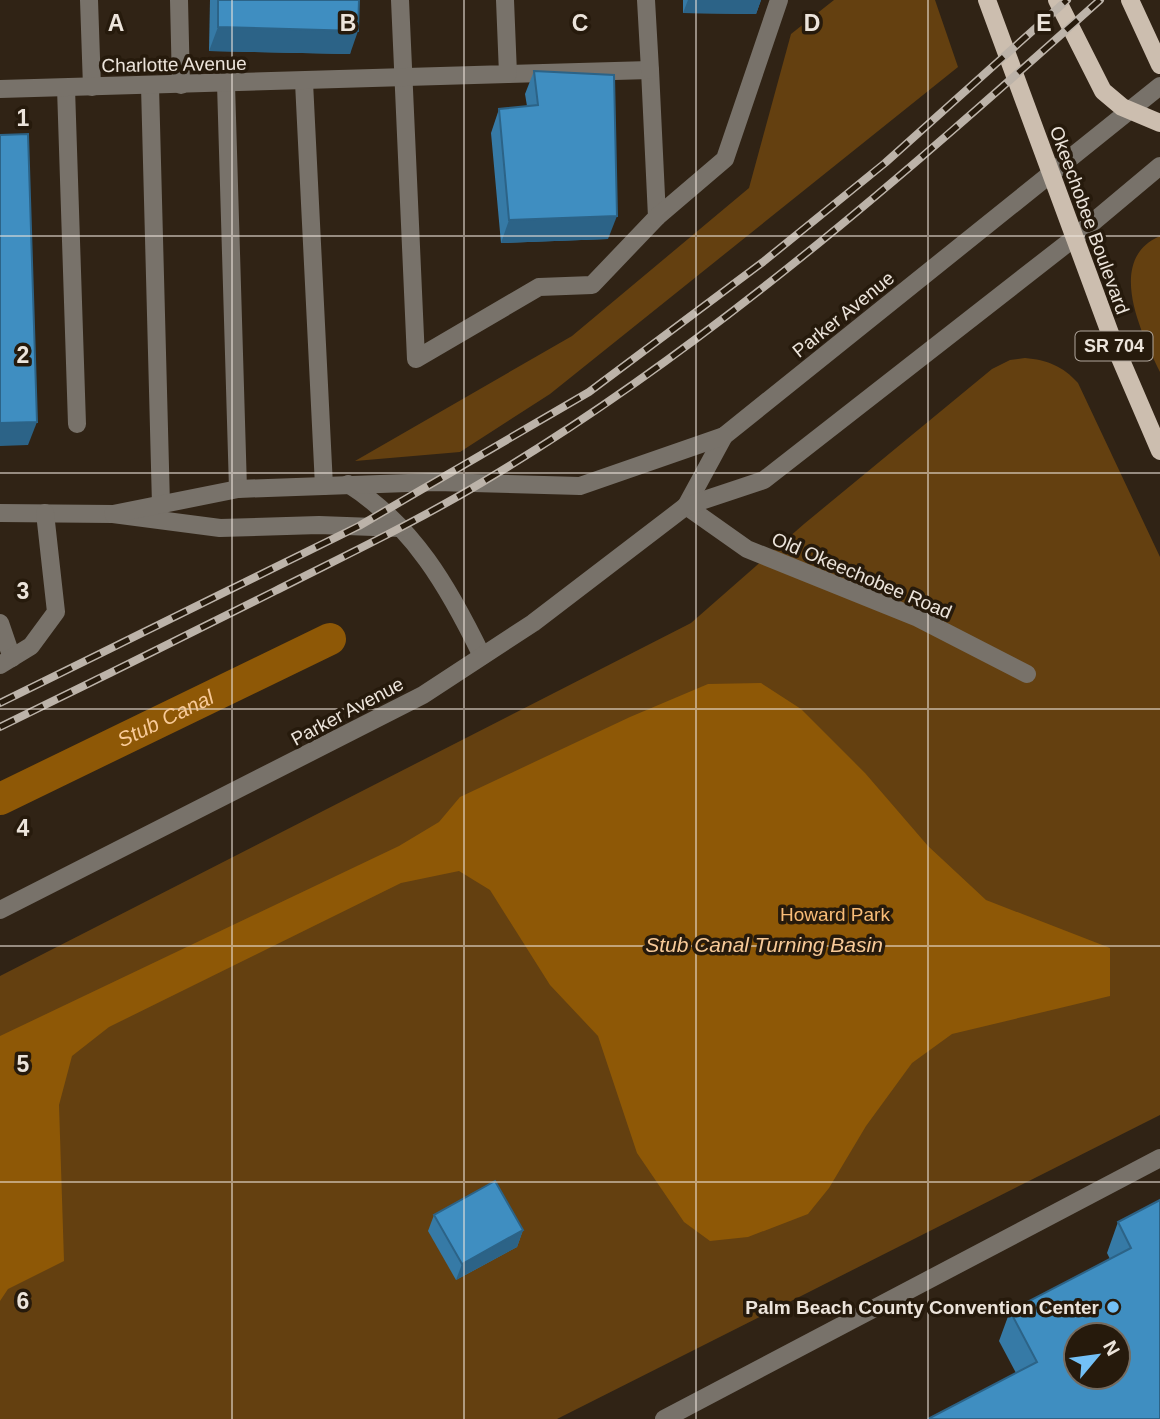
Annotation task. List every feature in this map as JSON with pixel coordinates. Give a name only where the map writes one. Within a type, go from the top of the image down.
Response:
[{"type":"main road","name":"Okeechobee Boulevard","points":[[987,0],[1073,238],[1114,344],[1160,451]]},
{"type":"main road","points":[[1057,0],[1103,91],[1129,110],[1160,123]]},
{"type":"main road","points":[[1130,0],[1160,65]]},
{"type":"street","points":[[89,0],[92,87]]},
{"type":"street","points":[[179,0],[181,85]]},
{"type":"street","points":[[400,0],[416,359],[539,287],[592,285],[657,217],[725,159],[779,0]]},
{"type":"street","points":[[505,0],[508,75]]},
{"type":"street","points":[[646,0],[657,217]]},
{"type":"street","name":"Charlotte Avenue","points":[[0,89],[349,81],[650,70]]},
{"type":"street","points":[[304,82],[324,485]]},
{"type":"street","points":[[226,84],[238,489]]},
{"type":"street","points":[[150,86],[161,505]]},
{"type":"street","name":"Parker Avenue","points":[[686,506],[724,436],[1160,86]]},
{"type":"street","points":[[66,88],[77,424]]},
{"type":"street","name":"Parker Avenue","points":[[0,910],[423,695],[533,623],[686,506],[764,480],[1073,238],[1160,166]]},
{"type":"street","points":[[113,514],[238,489],[482,482],[580,486],[724,436]]},
{"type":"street","points":[[348,484],[367,497],[401,528],[436,570],[482,656]]},
{"type":"street","name":"Old Okeechobee Road","points":[[686,506],[747,549],[918,618],[1027,674]]},
{"type":"street","points":[[0,513],[113,514],[220,528],[319,525],[401,528]]},
{"type":"street","points":[[0,623],[6,661],[31,646],[55,612],[45,513]]},
{"type":"street","points":[[664,1419],[1160,1158]]},
{"type":"green space","points":[[834,0],[935,0],[958,67],[550,394],[460,452],[355,461],[572,336],[749,188],[791,34]]},
{"type":"green space","points":[[1160,236],[1160,372],[1138,319],[1131,280],[1134,262],[1143,247]]},
{"type":"green space","name":"Howard Park","points":[[1025,358],[1054,365],[1078,383],[1160,557],[1160,1115],[557,1419],[0,1419],[0,976],[691,623],[804,524],[992,369],[1010,360]]},
{"type":"water","name":"Stub Canal Turning Basin","points":[[761,683],[801,709],[865,773],[928,846],[986,900],[1110,948],[1110,996],[952,1034],[912,1063],[866,1126],[829,1188],[808,1214],[748,1237],[710,1241],[684,1222],[637,1153],[598,1036],[550,985],[490,890],[459,871],[401,883],[109,1027],[72,1056],[59,1105],[64,1261],[8,1289],[0,1301],[0,1036],[399,846],[439,822],[460,797],[630,717],[708,684]]},
{"type":"building","points":[[218,0],[359,0],[358,31],[218,27]]},
{"type":"building","points":[[534,71],[614,75],[617,216],[509,220],[499,109],[538,105]]},
{"type":"building","points":[[28,134],[37,422],[0,423],[0,135]]},
{"type":"building","points":[[495,1181],[523,1230],[462,1264],[434,1215]]},
{"type":"building","name":"Palm Beach County Convention Center","points":[[1160,1200],[1160,1419],[928,1419],[1037,1362],[1010,1311],[1131,1248],[1118,1222]]},
{"type":"waterway","name":"Stub Canal","points":[[0,799],[330,639]]},
{"type":"railway","points":[[0,703],[359,526],[589,392],[763,262],[885,163],[1067,0]]},
{"type":"railway","points":[[0,727],[405,526],[456,498],[564,431],[645,376],[802,257],[953,130],[1100,0]]},
{"type":"place","name":"Palm Beach County Convention Center","points":[[1113,1307]]}]
